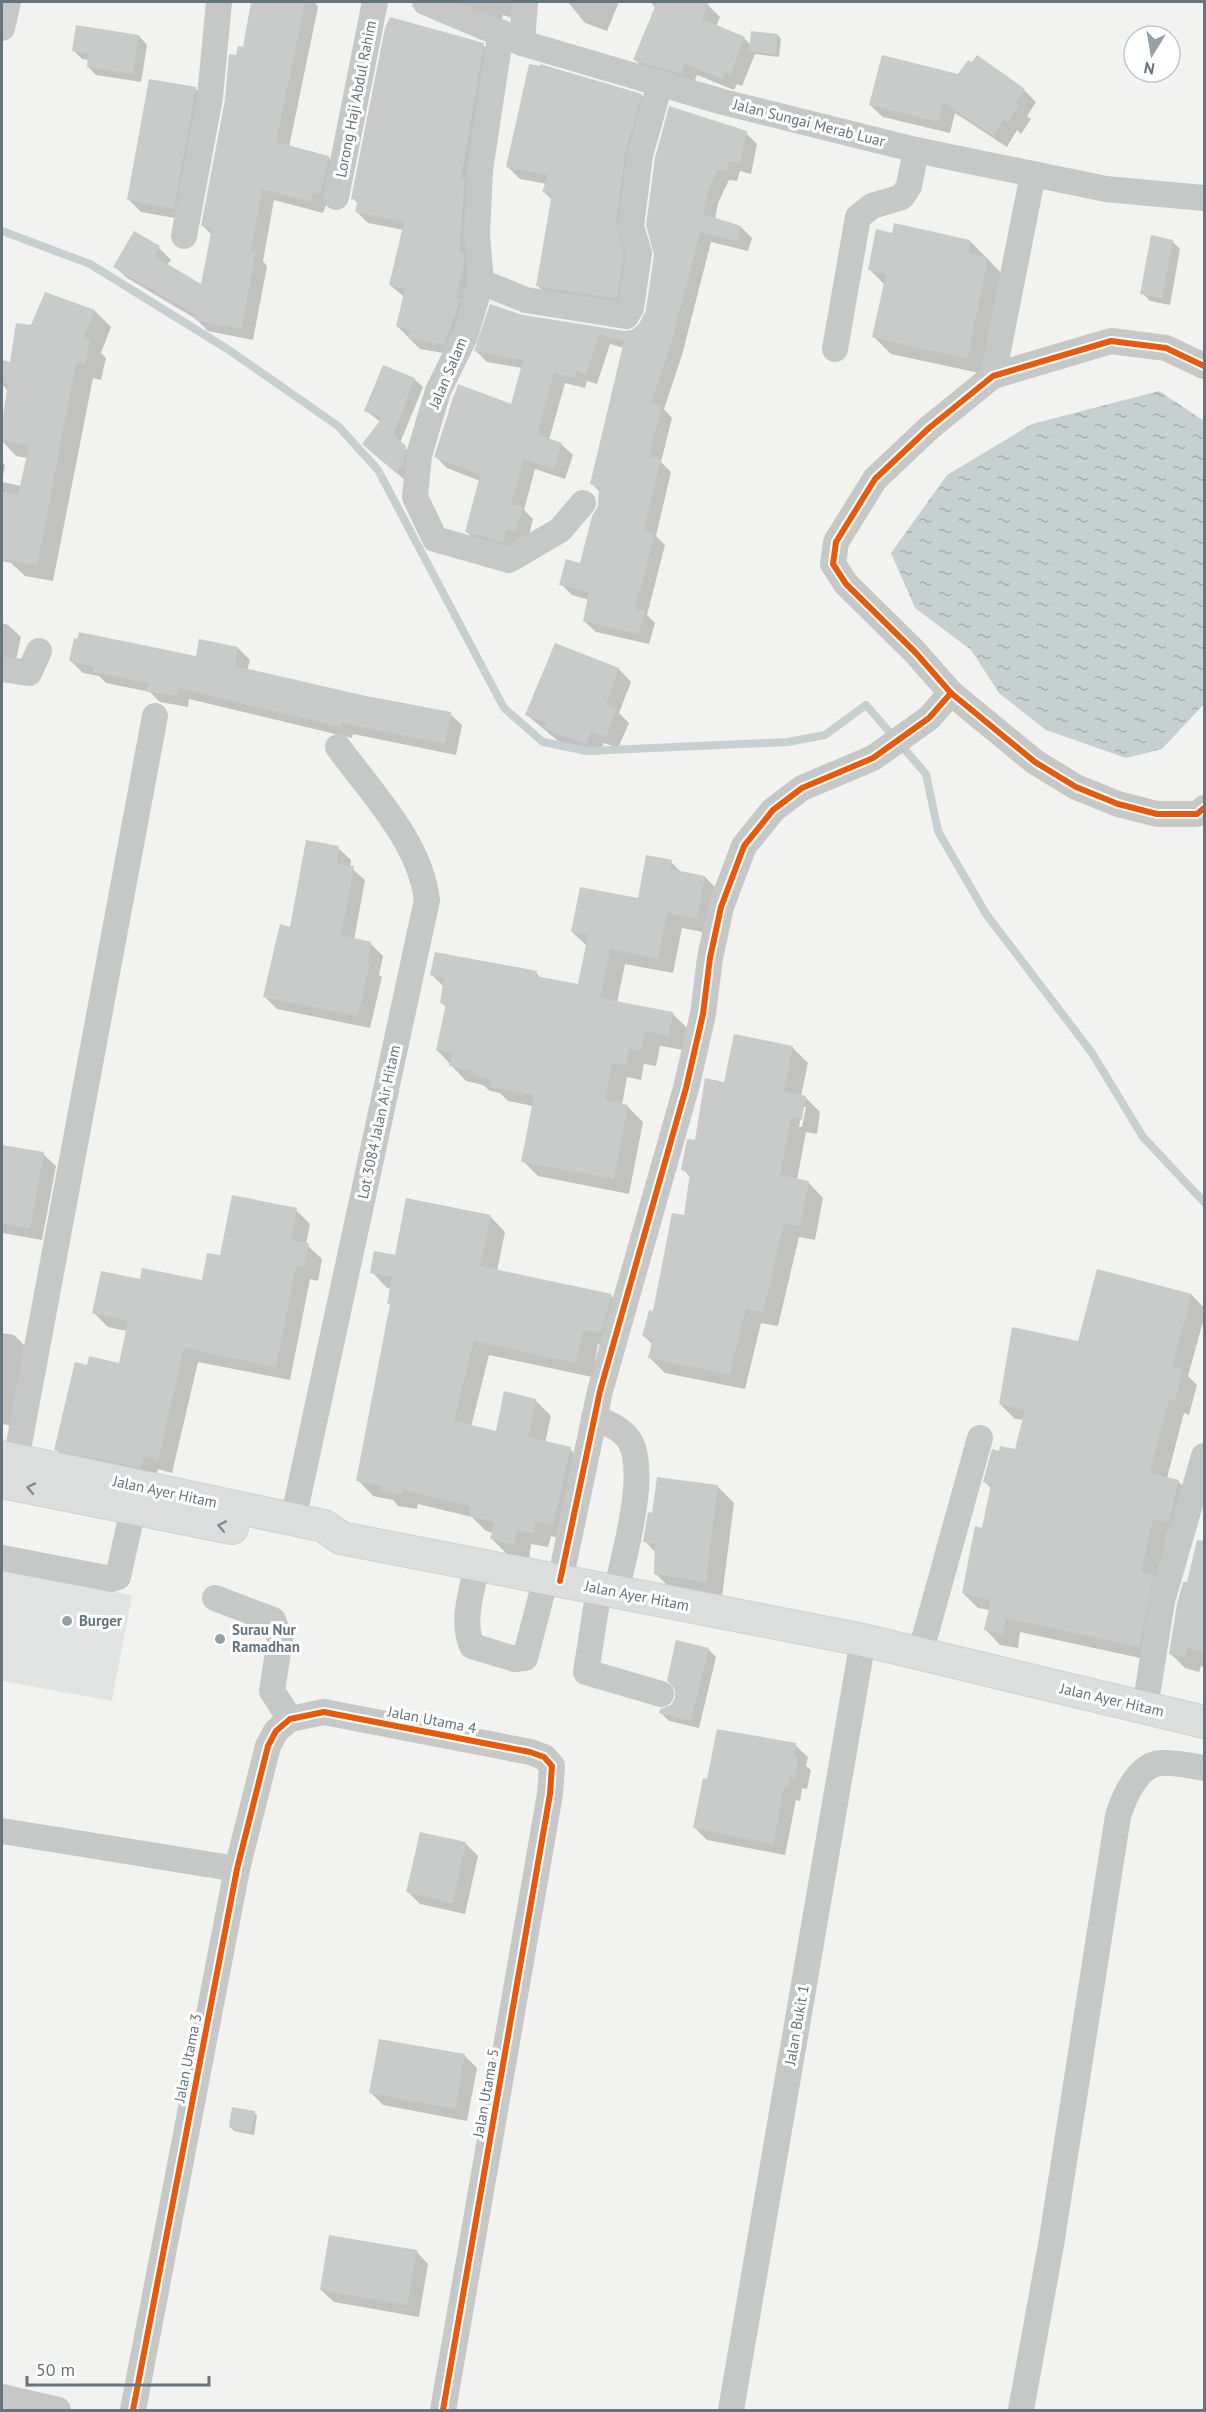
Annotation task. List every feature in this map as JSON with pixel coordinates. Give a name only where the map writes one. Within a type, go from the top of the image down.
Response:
[{"type":"main road","points":[[8,1452],[133,1509],[320,1546],[341,1538]]},
{"type":"main road","name":"Jalan Ayer Hitam","points":[[8,1452],[324,1526],[341,1538],[863,1640],[1204,1722]]},
{"type":"street","points":[[2,28],[8,2]]},
{"type":"street","points":[[184,236],[210,97],[219,2]]},
{"type":"street","name":"Lorong Haji Abdul Rahim","points":[[336,197],[375,2]]},
{"type":"street","name":"Jalan Sungai Merab Luar","points":[[425,2],[512,38],[660,84],[916,150],[1106,189],[1204,198]]},
{"type":"street","name":"Jalan Salam","points":[[525,2],[512,38],[480,170],[477,234],[481,282],[465,336],[435,402],[418,455],[415,497],[435,539],[509,560],[560,530],[583,503]]},
{"type":"street","points":[[481,282],[526,300],[626,316],[631,308],[639,253],[631,226],[640,155],[660,84]]},
{"type":"street","points":[[835,349],[858,217],[872,206],[902,197],[909,186],[916,150]]},
{"type":"street","points":[[993,376],[1033,174]]},
{"type":"street","points":[[1202,814],[1157,814],[1118,804],[1076,786],[1035,762],[951,693],[915,652],[846,584],[833,564],[836,542],[875,479],[929,428],[993,376],[1111,341],[1166,348],[1204,366]]},
{"type":"street","points":[[2,669],[29,673],[39,651]]},
{"type":"street","points":[[477,1565],[467,1621],[468,1636],[472,1646],[515,1659],[525,1658],[553,1580],[594,1418],[686,1088],[704,1014],[710,958],[721,907],[744,846],[773,810],[802,788],[873,758],[929,718],[951,693]]},
{"type":"street","points":[[8,1452],[155,717]]},
{"type":"street","name":"Lot 3084 Jalan Air Hitam","points":[[293,1520],[427,900],[424,878],[413,853],[338,747]]},
{"type":"street","points":[[594,1418],[614,1425],[630,1440],[637,1461],[631,1520],[585,1672],[661,1694]]},
{"type":"street","points":[[920,1654],[980,1438]]},
{"type":"street","points":[[1145,1708],[1162,1602],[1204,1456]]},
{"type":"street","points":[[2,1558],[112,1580],[118,1577],[133,1509]]},
{"type":"street","points":[[215,1598],[273,1620],[280,1640],[272,1691],[290,1719]]},
{"type":"street","name":"Jalan Bukit 1","points":[[731,2410],[863,1640]]},
{"type":"street","name":"Jalan Utama 4","points":[[290,1719],[324,1712],[530,1752],[544,1757],[552,1766],[552,1780]]},
{"type":"street","name":"Jalan Utama 3","points":[[133,2410],[237,1869],[268,1746],[276,1731],[290,1719]]},
{"type":"street","points":[[1021,2410],[1051,2245],[1118,1816],[1124,1797],[1146,1769],[1159,1763],[1204,1768]]},
{"type":"street","name":"Jalan Utama 5","points":[[443,2410],[552,1780]]},
{"type":"street","points":[[2,1831],[237,1869]]},
{"type":"street","points":[[2,2397],[58,2410]]},
{"type":"shaded area","points":[[2,1570],[132,1595],[112,1701],[2,1681]]},
{"type":"water","points":[[1159,391],[1204,421],[1204,704],[1162,749],[1126,758],[1046,730],[999,693],[971,650],[915,608],[891,553],[947,475],[1032,424]]},
{"type":"building","points":[[251,2],[305,2],[276,142],[329,156],[321,193],[313,192],[311,202],[262,189],[251,251],[256,252],[241,329],[195,320],[196,315],[113,267],[134,231],[160,246],[154,256],[201,284],[212,228],[201,226],[225,100],[229,54],[236,55],[238,46],[243,47]]},
{"type":"building","points":[[657,2],[709,2],[702,19],[745,37],[730,75],[725,72],[722,79],[685,64],[681,74],[633,60]]},
{"type":"building","points":[[390,17],[484,43],[461,179],[465,180],[459,252],[464,253],[464,264],[456,298],[461,298],[444,345],[408,338],[410,330],[396,326],[405,289],[389,285],[404,222],[355,212],[358,200],[351,199],[385,28]]},
{"type":"building","points":[[76,25],[139,35],[133,74],[87,67],[88,54],[72,51]]},
{"type":"building","points":[[751,31],[778,34],[776,54],[749,51]]},
{"type":"building","points":[[882,55],[958,74],[968,60],[972,62],[977,55],[1025,89],[1015,103],[1019,106],[1008,123],[1004,119],[994,136],[943,102],[938,122],[869,105]]},
{"type":"building","points":[[529,64],[540,66],[540,64],[642,94],[625,153],[616,224],[624,254],[617,299],[536,286],[552,194],[542,192],[548,175],[506,167]]},
{"type":"building","points":[[149,79],[196,87],[174,209],[127,200]]},
{"type":"building","points":[[669,106],[747,131],[740,164],[729,161],[726,171],[717,170],[708,192],[703,214],[741,226],[737,241],[700,232],[671,344],[651,403],[662,406],[649,457],[661,459],[644,530],[655,533],[635,609],[645,611],[638,634],[583,621],[589,592],[559,585],[566,559],[580,563],[592,516],[598,506],[599,487],[590,484],[624,341],[599,334],[586,374],[576,371],[574,378],[554,373],[537,434],[562,443],[554,469],[524,459],[511,504],[523,507],[516,532],[506,529],[503,542],[465,532],[480,475],[434,457],[458,384],[511,404],[523,360],[474,351],[490,304],[523,315],[624,331],[632,330],[639,324],[646,310],[654,255],[646,225],[655,158]]},
{"type":"building","points":[[894,223],[970,240],[969,253],[988,258],[967,359],[872,337],[886,274],[868,270],[876,229],[892,233]]},
{"type":"building","points":[[1151,235],[1173,240],[1162,298],[1140,294]]},
{"type":"building","points":[[45,292],[95,310],[84,338],[90,340],[85,364],[76,363],[37,566],[2,559],[2,492],[18,495],[29,446],[2,440],[2,421],[8,384],[2,382],[2,360],[10,362],[16,323],[31,325]]},
{"type":"building","points":[[383,365],[415,378],[393,435],[406,446],[403,465],[396,473],[362,444],[382,418],[364,411]]},
{"type":"building","points":[[79,632],[196,656],[199,639],[238,647],[235,666],[366,696],[451,712],[445,744],[342,723],[341,727],[178,688],[176,696],[146,691],[148,683],[93,672],[94,667],[69,661],[74,638],[77,639]]},
{"type":"building","points":[[555,643],[619,668],[606,705],[617,709],[606,737],[591,732],[587,744],[544,729],[547,723],[525,715]]},
{"type":"building","points":[[306,840],[339,846],[337,864],[354,866],[341,935],[371,942],[368,963],[370,964],[358,1016],[263,997],[280,924],[290,927]]},
{"type":"building","points":[[646,855],[672,860],[670,869],[705,876],[697,919],[667,913],[658,959],[610,949],[600,998],[673,1012],[669,1036],[645,1031],[641,1051],[629,1049],[626,1065],[612,1063],[605,1100],[628,1105],[614,1179],[521,1162],[534,1095],[491,1087],[491,1080],[473,1076],[473,1071],[449,1066],[452,1053],[436,1050],[446,1004],[440,1003],[444,979],[430,975],[435,952],[537,971],[536,976],[578,984],[588,935],[571,932],[580,887],[638,898]]},
{"type":"building","points":[[734,1034],[793,1046],[784,1091],[806,1096],[802,1120],[791,1117],[780,1175],[809,1181],[800,1226],[784,1223],[763,1312],[746,1309],[730,1374],[648,1358],[653,1339],[642,1336],[649,1310],[653,1311],[672,1213],[684,1215],[690,1173],[681,1170],[687,1139],[695,1140],[705,1078],[724,1082]]},
{"type":"building","points":[[2,1145],[44,1152],[30,1229],[2,1223]]},
{"type":"building","points":[[232,1195],[297,1208],[291,1240],[309,1243],[304,1267],[296,1266],[276,1367],[184,1348],[158,1460],[144,1456],[141,1468],[54,1450],[75,1362],[87,1365],[89,1356],[119,1363],[128,1321],[92,1313],[101,1271],[140,1279],[142,1268],[202,1280],[207,1253],[220,1255]]},
{"type":"building","points":[[406,1198],[491,1215],[480,1266],[612,1294],[601,1333],[583,1330],[576,1363],[474,1341],[454,1421],[496,1431],[504,1391],[536,1399],[528,1437],[571,1447],[553,1525],[536,1521],[533,1533],[516,1530],[514,1545],[490,1539],[495,1522],[469,1516],[471,1506],[403,1490],[401,1495],[381,1491],[382,1486],[356,1481],[390,1304],[387,1304],[392,1277],[370,1273],[374,1251],[395,1255]]},
{"type":"building","points":[[1097,1269],[1192,1294],[1172,1366],[1182,1369],[1175,1401],[1169,1399],[1150,1473],[1179,1480],[1169,1522],[1153,1519],[1141,1572],[1154,1575],[1139,1647],[1006,1618],[1003,1634],[984,1630],[991,1600],[962,1593],[975,1526],[982,1528],[991,1484],[983,1482],[992,1449],[999,1451],[1000,1446],[1015,1449],[1025,1410],[999,1404],[1012,1327],[1078,1341]]},
{"type":"building","points":[[657,1477],[718,1485],[706,1582],[654,1574],[655,1544],[643,1542],[648,1512],[652,1513]]},
{"type":"building","points":[[1197,1540],[1204,1541],[1204,1652],[1187,1648],[1185,1657],[1169,1654],[1177,1604],[1183,1582],[1187,1582]]},
{"type":"building","points":[[676,1640],[709,1648],[691,1721],[659,1713],[660,1709],[671,1705],[675,1698],[675,1690],[667,1680]]},
{"type":"building","points":[[717,1729],[796,1743],[794,1756],[799,1756],[795,1778],[790,1777],[788,1789],[784,1788],[773,1844],[693,1828],[703,1778],[707,1779]]},
{"type":"building","points":[[420,1832],[466,1842],[453,1903],[406,1892]]},
{"type":"building","points":[[379,2039],[465,2054],[455,2109],[369,2093]]},
{"type":"building","points":[[232,2107],[255,2111],[251,2132],[229,2127]]},
{"type":"building","points":[[329,2235],[417,2250],[407,2305],[320,2290]]},
{"type":"waterway","points":[[2,231],[90,264],[229,350],[338,426],[378,470],[504,708],[543,742],[587,751],[788,742],[825,735],[866,705],[926,774],[938,831],[986,914],[1092,1053],[1143,1137],[1204,1202]]},
{"type":"cycle path","points":[[1204,366],[1166,348],[1111,341],[993,376],[929,428],[875,479],[836,542],[833,564],[846,584],[915,652],[951,693],[1035,762],[1076,787],[1118,804],[1157,814],[1197,814],[1204,808]]},
{"type":"cycle path","points":[[560,1581],[600,1391],[686,1088],[703,1014],[710,958],[721,907],[744,846],[773,810],[802,788],[873,758],[929,718],[951,693]]},
{"type":"cycle path","points":[[133,2410],[237,1869],[268,1746],[276,1731],[290,1719],[324,1712],[530,1752],[544,1757],[552,1766],[550,1794],[443,2410]]},
{"type":"place","name":"Burger","points":[[67,1621]]},
{"type":"place","name":"Surau Nur Ramadhan","points":[[220,1639]]}]
